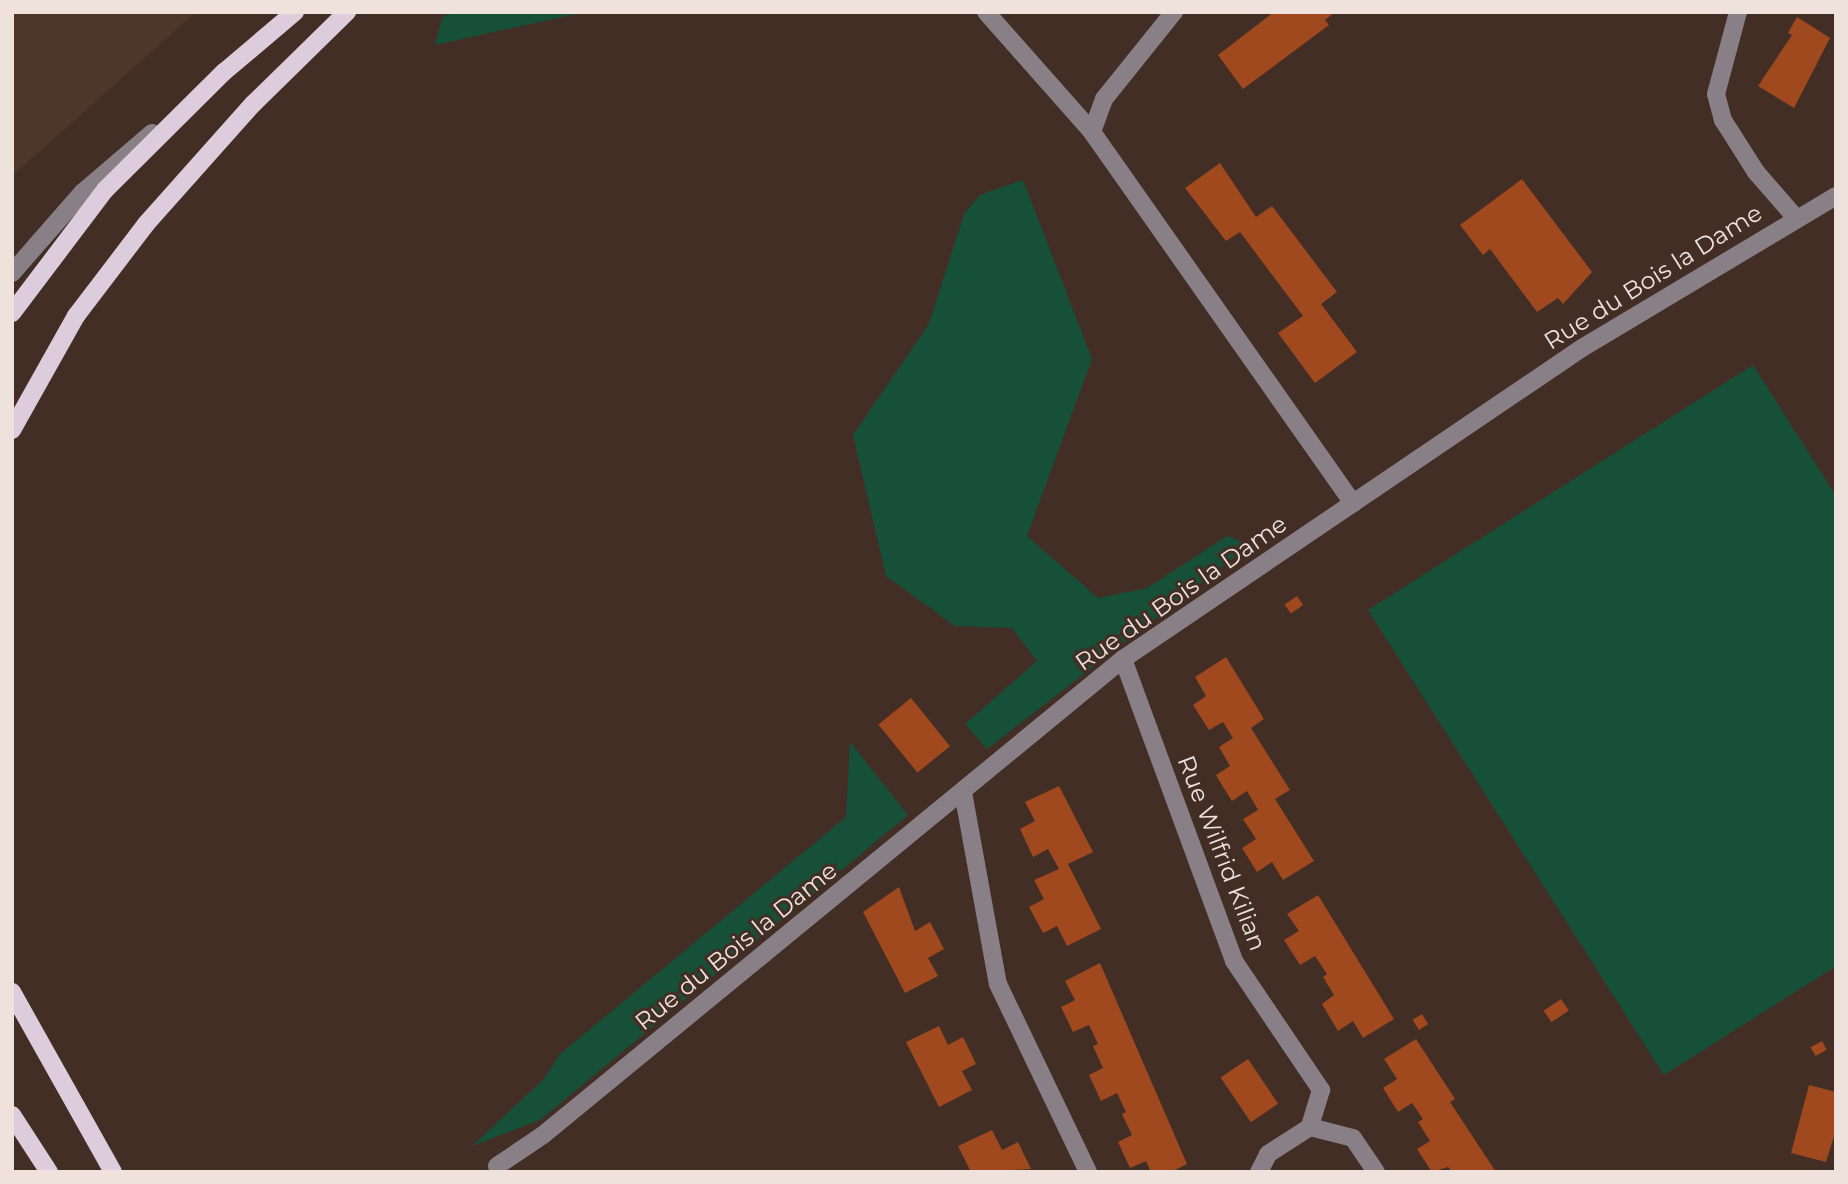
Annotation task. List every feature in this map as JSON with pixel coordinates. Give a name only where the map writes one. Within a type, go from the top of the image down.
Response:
[{"type":"main road","points":[[12,313],[22,295],[104,190],[224,72],[295,12]]},
{"type":"main road","points":[[12,430],[76,316],[146,224],[253,104],[346,12]]},
{"type":"main road","points":[[12,992],[113,1172]]},
{"type":"main road","points":[[12,1115],[49,1172]]},
{"type":"street","points":[[986,12],[1092,132],[1353,503]]},
{"type":"street","points":[[1092,132],[1104,99],[1174,12]]},
{"type":"street","points":[[1738,12],[1716,94],[1723,120],[1756,172],[1796,218]]},
{"type":"street","points":[[12,273],[83,192],[224,72]]},
{"type":"street","name":"Rue du Bois la Dame","points":[[497,1166],[543,1135],[1123,659],[1582,348],[1836,196]]},
{"type":"street","name":"Rue Wilfrid Kilian","points":[[1123,659],[1234,961],[1321,1090],[1310,1128]]},
{"type":"street","points":[[963,792],[998,984],[1088,1172]]},
{"type":"street","points":[[1259,1172],[1268,1154],[1310,1128],[1353,1138],[1376,1172]]},
{"type":"shaded area","points":[[12,12],[196,12],[12,176]]},
{"type":"green space","points":[[453,12],[586,12],[435,45],[442,18]]},
{"type":"green space","points":[[1023,180],[1092,359],[1027,536],[1098,598],[1147,588],[1227,536],[1250,545],[987,749],[965,724],[1037,661],[1012,628],[955,626],[886,576],[853,435],[929,324],[964,214],[980,195]]},
{"type":"green space","points":[[1753,365],[1836,496],[1836,966],[1664,1075],[1368,610]]},
{"type":"green space","points":[[850,742],[908,815],[540,1120],[472,1146],[544,1079],[560,1054],[846,817]]},
{"type":"building","points":[[1274,12],[1335,12],[1325,20],[1329,25],[1243,89],[1218,55]]},
{"type":"building","points":[[1797,17],[1830,38],[1794,108],[1758,86],[1792,35],[1788,33]]},
{"type":"building","points":[[1220,163],[1256,217],[1272,206],[1337,292],[1321,304],[1357,352],[1315,383],[1278,333],[1303,316],[1240,232],[1226,241],[1185,188]]},
{"type":"building","points":[[1522,179],[1592,272],[1563,304],[1558,298],[1537,312],[1490,249],[1483,255],[1460,225]]},
{"type":"building","points":[[1297,596],[1303,605],[1291,614],[1285,604]]},
{"type":"building","points":[[1226,657],[1264,719],[1251,728],[1290,790],[1275,799],[1314,861],[1283,880],[1272,862],[1257,872],[1242,848],[1256,839],[1243,819],[1258,810],[1247,791],[1232,801],[1223,787],[1216,775],[1230,766],[1219,747],[1233,738],[1223,722],[1209,730],[1193,705],[1206,696],[1195,677]]},
{"type":"building","points":[[911,698],[950,746],[917,773],[878,724]]},
{"type":"building","points":[[1059,786],[1093,852],[1068,864],[1101,929],[1067,946],[1057,926],[1043,933],[1029,907],[1044,899],[1034,880],[1059,869],[1048,849],[1033,857],[1020,829],[1035,821],[1025,802]]},
{"type":"building","points":[[899,887],[915,931],[930,922],[944,949],[928,958],[938,976],[905,993],[863,912]]},
{"type":"building","points":[[1318,895],[1394,1019],[1363,1038],[1353,1021],[1338,1031],[1322,1004],[1334,995],[1323,977],[1327,974],[1315,956],[1300,965],[1284,940],[1299,931],[1287,914]]},
{"type":"building","points":[[1100,963],[1187,1164],[1171,1172],[1151,1172],[1146,1161],[1130,1168],[1118,1142],[1132,1135],[1122,1114],[1126,1112],[1117,1093],[1101,1101],[1089,1075],[1103,1068],[1093,1046],[1098,1044],[1089,1025],[1073,1032],[1061,1007],[1075,1000],[1065,981]]},
{"type":"building","points":[[1561,999],[1569,1011],[1551,1022],[1544,1011]]},
{"type":"building","points":[[1422,1014],[1428,1024],[1419,1030],[1413,1020]]},
{"type":"building","points":[[939,1026],[948,1045],[963,1037],[976,1064],[962,1071],[972,1090],[939,1107],[906,1042]]},
{"type":"building","points":[[1416,1039],[1455,1099],[1450,1102],[1496,1172],[1452,1172],[1448,1167],[1432,1172],[1417,1149],[1430,1141],[1418,1122],[1423,1119],[1412,1103],[1398,1112],[1383,1088],[1397,1079],[1384,1059]]},
{"type":"building","points":[[1822,1041],[1827,1050],[1815,1056],[1811,1047]]},
{"type":"building","points":[[1248,1059],[1278,1104],[1251,1122],[1221,1077]]},
{"type":"building","points":[[1809,1085],[1836,1092],[1836,1130],[1826,1162],[1791,1153]]},
{"type":"building","points":[[992,1130],[1002,1150],[1018,1142],[1031,1169],[971,1172],[958,1146]]}]
